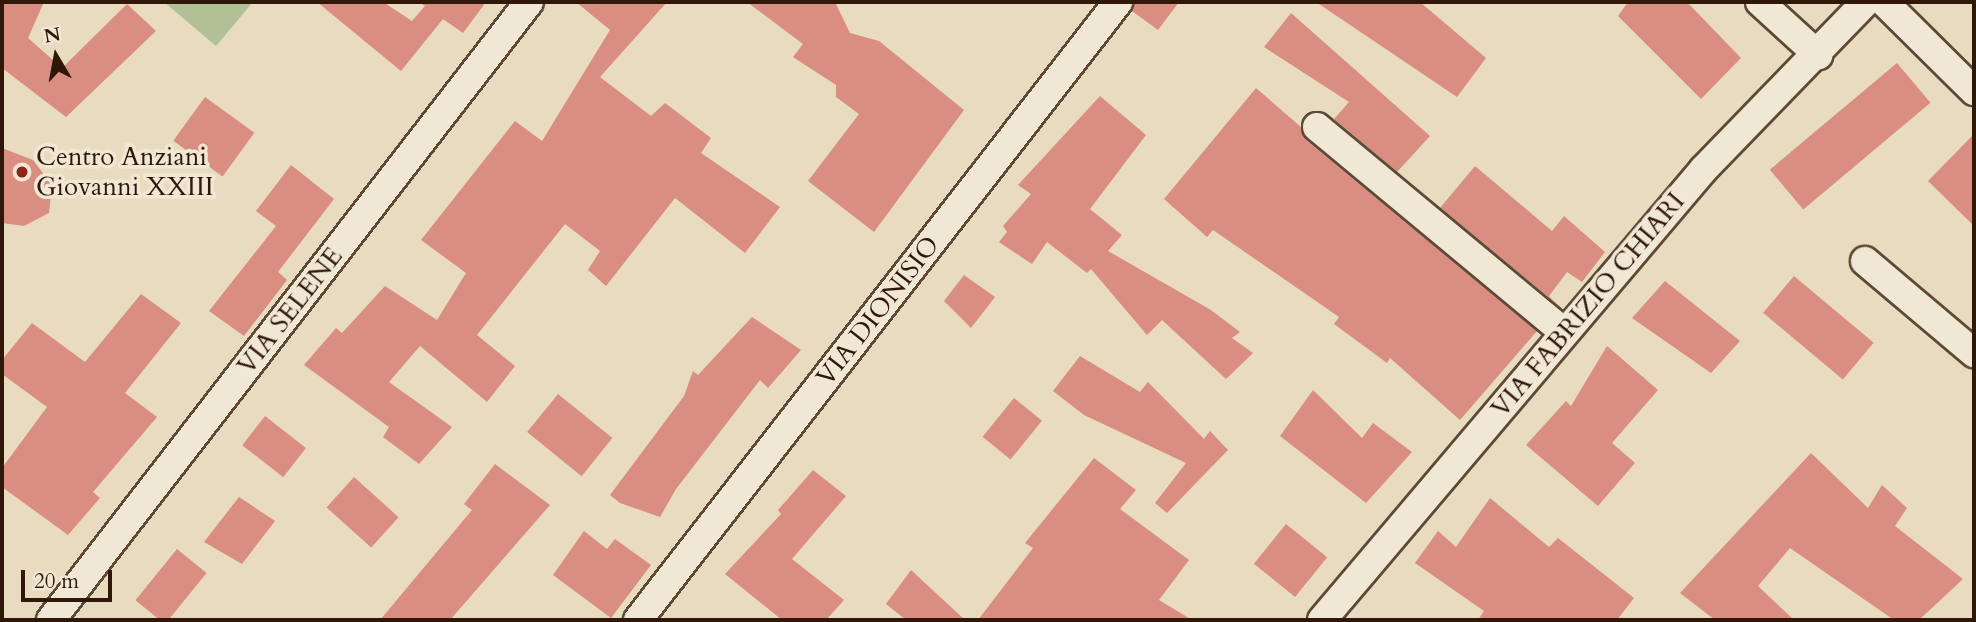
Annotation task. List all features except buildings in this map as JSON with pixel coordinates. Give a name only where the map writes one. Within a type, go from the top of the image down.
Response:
[{"type":"street","name":"VIA SELENE","points":[[51,620],[529,2]]},
{"type":"street","name":"VIA DIONISIO","points":[[638,620],[1118,2]]},
{"type":"street","points":[[1760,2],[1818,55]]},
{"type":"street","name":"VIA FABRIZIO CHIARI","points":[[1322,620],[1704,169],[1867,2]]},
{"type":"street","points":[[1884,2],[1974,90]]},
{"type":"street","points":[[1317,127],[1564,332]]},
{"type":"street","points":[[1865,261],[1974,353]]},
{"type":"green space","points":[[164,2],[253,2],[216,46]]},
{"type":"place","name":"Centro Anziani Giovanni XXIII","points":[[22,172]]}]
